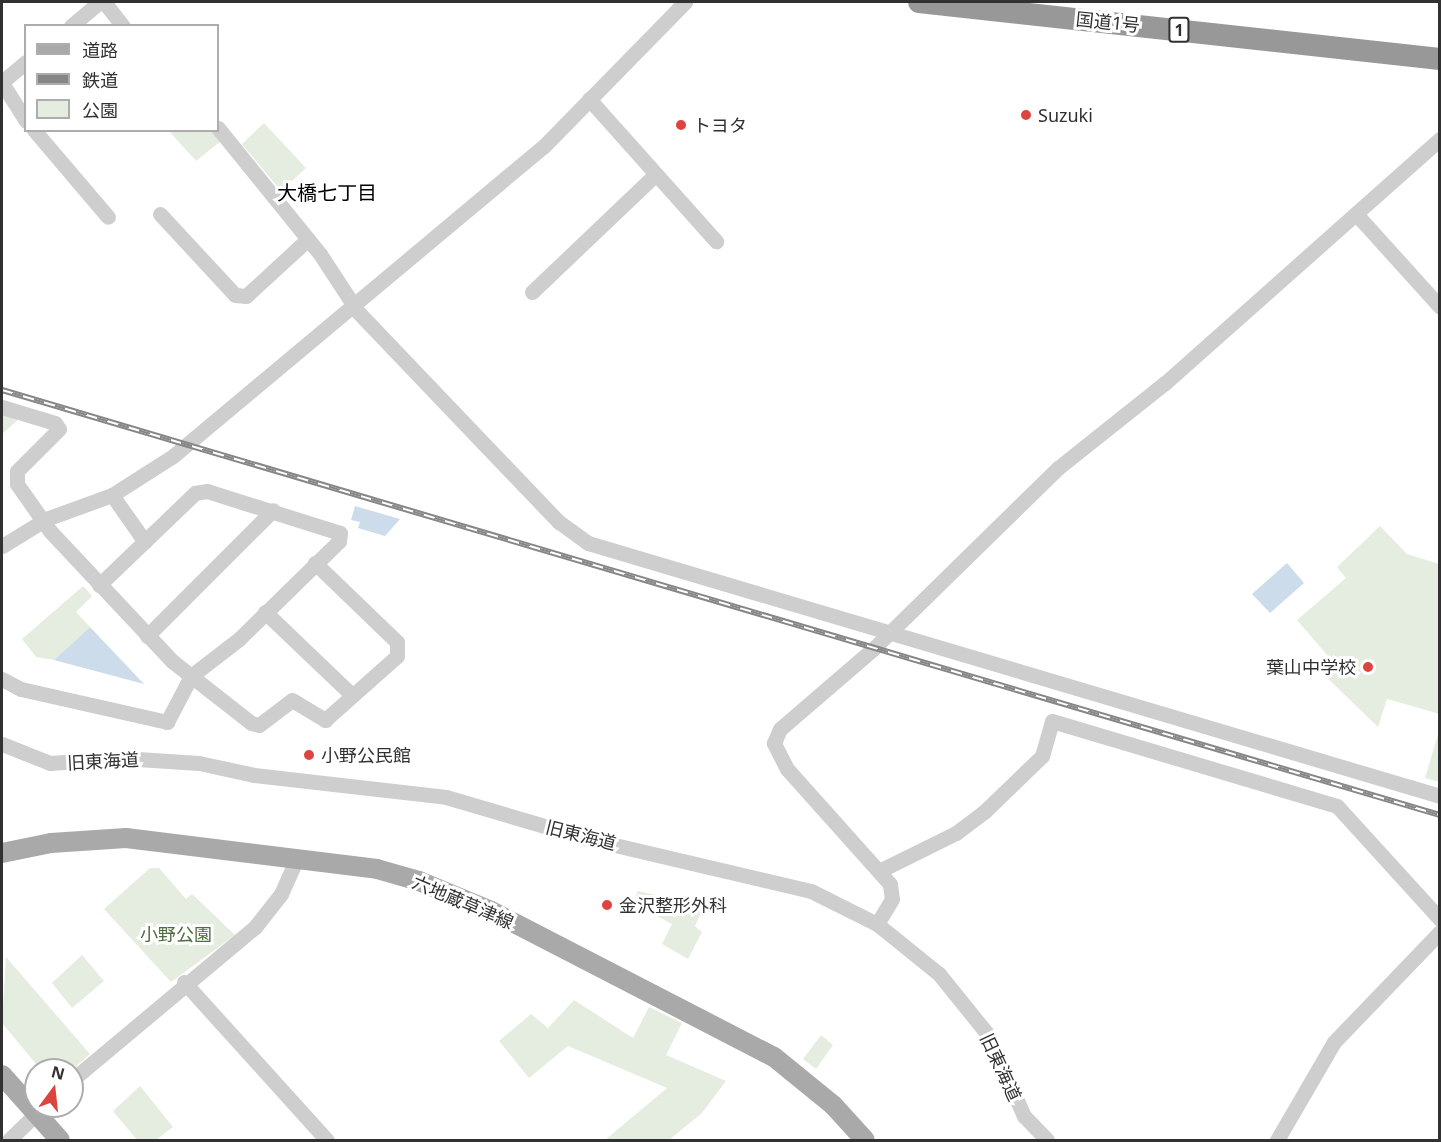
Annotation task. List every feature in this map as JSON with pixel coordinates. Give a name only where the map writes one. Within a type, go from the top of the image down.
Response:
[{"type":"highway","name":"国道1号","points":[[919,2],[1440,59]]},
{"type":"main road","name":"六地蔵草津線","points":[[2,853],[51,843],[126,838],[377,869],[491,911],[774,1057],[833,1105],[865,1140]]},
{"type":"main road","points":[[2,1075],[24,1095]]},
{"type":"main road","points":[[45,1118],[60,1140]]},
{"type":"street","points":[[73,24],[102,2],[121,24]]},
{"type":"street","points":[[2,546],[46,519],[112,495],[173,456],[350,302],[501,183],[589,99],[685,2]]},
{"type":"street","points":[[24,64],[2,82],[24,118]]},
{"type":"street","points":[[589,99],[716,241]]},
{"type":"street","points":[[219,129],[308,239],[350,302],[559,522],[588,543],[1440,795]]},
{"type":"street","points":[[36,132],[108,217]]},
{"type":"street","points":[[877,924],[892,899],[890,884],[787,769],[774,743],[780,729],[887,633],[1058,468],[1165,383],[1357,216],[1440,139]]},
{"type":"street","points":[[532,292],[655,175]]},
{"type":"street","points":[[160,214],[235,295],[246,296],[308,239]]},
{"type":"street","points":[[1357,216],[1440,307]]},
{"type":"street","points":[[2,407],[55,423],[59,429],[17,471],[17,484],[46,519],[50,531],[147,636],[191,676],[259,725],[292,700],[325,720],[399,648],[315,563]]},
{"type":"street","points":[[2,679],[21,689],[75,698],[161,723],[173,716],[191,676],[265,612],[315,563],[340,533],[207,491],[195,493],[99,585]]},
{"type":"street","points":[[112,495],[145,542]]},
{"type":"street","points":[[147,636],[273,510]]},
{"type":"street","points":[[265,612],[352,695]]},
{"type":"street","points":[[879,871],[956,833],[986,811],[1042,756],[1052,721],[1337,806],[1440,919]]},
{"type":"street","name":"旧東海道","points":[[2,744],[50,763],[122,758],[199,763],[254,775],[446,797],[585,838],[811,891],[877,924],[910,948],[972,1010],[989,1036],[1024,1116],[1047,1140]]},
{"type":"street","points":[[84,1070],[184,982],[255,927],[281,894],[297,858]]},
{"type":"street","points":[[1277,1140],[1334,1042],[1440,932]]},
{"type":"street","points":[[184,982],[327,1140]]},
{"type":"street","points":[[9,1140],[32,1118]]},
{"type":"green space","points":[[264,123],[306,168],[281,191],[242,144]]},
{"type":"green space","points":[[170,132],[213,132],[221,141],[196,161]]},
{"type":"green space","points":[[2,413],[20,418],[2,434]]},
{"type":"green space","points":[[1380,526],[1407,554],[1439,564],[1440,714],[1387,699],[1378,727],[1317,668],[1328,656],[1297,620],[1346,578],[1337,567]]},
{"type":"green space","points":[[83,586],[92,596],[76,612],[90,627],[54,660],[36,657],[22,639]]},
{"type":"green space","points":[[1439,731],[1439,782],[1425,778]]},
{"type":"green space","name":"小野公園","points":[[150,868],[159,868],[186,899],[192,894],[235,935],[171,982],[104,909]]},
{"type":"green space","points":[[638,891],[704,906],[695,926],[702,932],[688,959],[662,944],[672,924],[632,903]]},
{"type":"green space","points":[[82,955],[104,981],[72,1008],[52,983]]},
{"type":"green space","points":[[6,957],[90,1054],[84,1059],[31,1058],[2,1023]]},
{"type":"green space","points":[[574,1000],[633,1038],[649,1007],[682,1023],[666,1055],[726,1081],[702,1113],[669,1140],[605,1140],[667,1088],[568,1046],[529,1078],[499,1041],[531,1014],[548,1028]]},
{"type":"green space","points":[[821,1035],[833,1045],[816,1069],[803,1059]]},
{"type":"green space","points":[[140,1086],[173,1127],[156,1140],[137,1140],[113,1111]]},
{"type":"water","points":[[355,506],[400,519],[385,536],[358,528],[360,522],[351,520]]},
{"type":"water","points":[[1287,563],[1304,583],[1270,613],[1252,594]]},
{"type":"water","points":[[90,627],[144,684],[54,660]]},
{"type":"railway","points":[[2,390],[1440,815]]},
{"type":"place","name":"Suzuki","points":[[1026,115]]},
{"type":"place","name":"トヨタ","points":[[681,125]]},
{"type":"place","name":"葉山中学校","points":[[1368,667]]},
{"type":"place","name":"小野公民館","points":[[309,755]]},
{"type":"place","name":"金沢整形外科","points":[[607,905]]},
{"type":"district","name":"大橋七丁目","points":[[327,192]]}]
